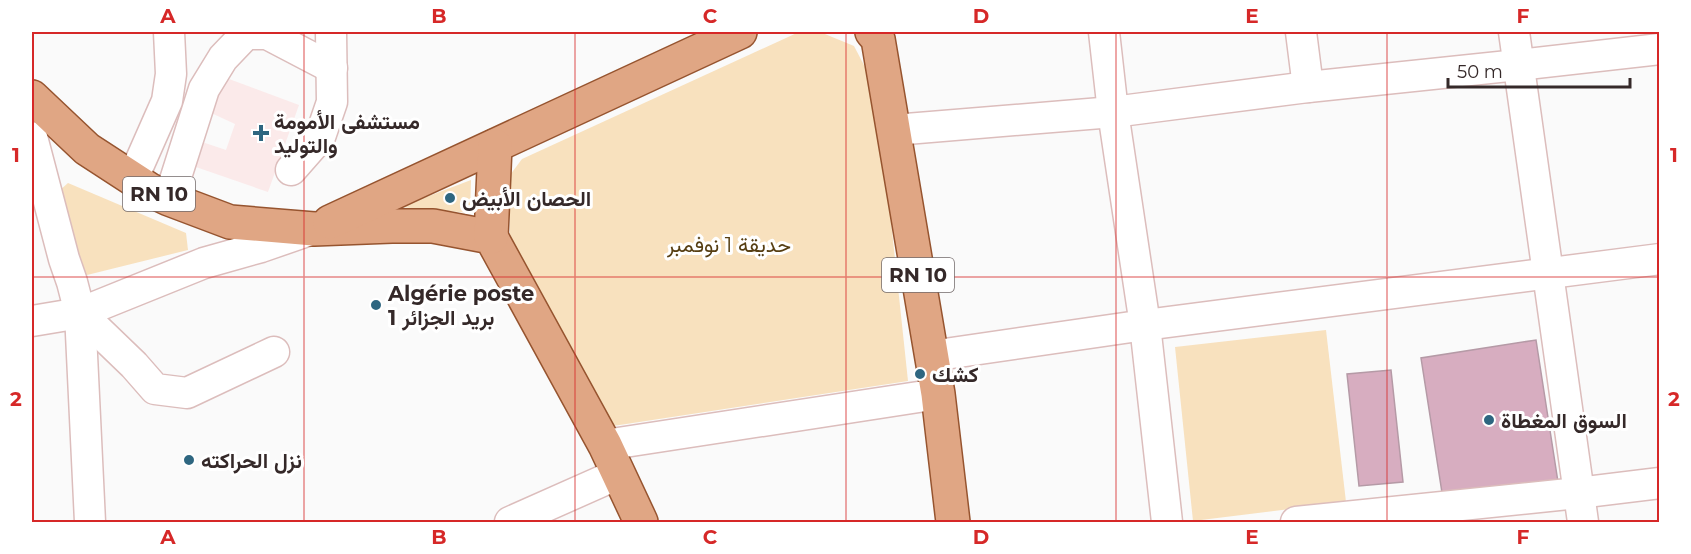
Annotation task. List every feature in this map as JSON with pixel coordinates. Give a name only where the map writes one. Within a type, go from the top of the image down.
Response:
[{"type":"main road","name":"RN 10","points":[[314,229],[740,32]]},
{"type":"main road","name":"RN 10","points":[[876,34],[938,394],[953,522]]},
{"type":"main road","name":"RN 10","points":[[32,97],[87,149],[150,190],[230,222],[314,229],[433,226],[491,237]]},
{"type":"main road","points":[[495,146],[491,237],[605,445],[640,522]]},
{"type":"street","points":[[133,178],[167,101],[171,74],[169,32]]},
{"type":"street","points":[[291,170],[320,137],[332,102],[331,32]]},
{"type":"street","points":[[1104,32],[1113,112],[1145,324],[1167,522]]},
{"type":"street","points":[[1301,32],[1308,87]]},
{"type":"street","points":[[1514,32],[1583,522]]},
{"type":"street","points":[[169,199],[204,89],[224,58],[246,34],[267,34],[332,68]]},
{"type":"street","points":[[894,130],[1113,112],[1308,87],[1659,49]]},
{"type":"street","points":[[32,137],[80,313],[90,522]]},
{"type":"street","points":[[32,321],[80,313],[204,263],[314,229]]},
{"type":"street","points":[[931,356],[1145,324],[1659,259]]},
{"type":"street","points":[[80,313],[134,365],[155,389],[187,393],[274,352]]},
{"type":"street","points":[[605,445],[938,394]]},
{"type":"street","points":[[514,522],[618,474]]},
{"type":"street","points":[[1296,522],[1375,518],[1659,483]]},
{"type":"shaded area","name":"مستشفى الأمومة والتوليد","points":[[221,76],[299,105],[268,192],[193,166],[202,142],[226,150],[235,124],[209,112]]},
{"type":"green space","name":"حديقة 1 نوفمبر","points":[[799,32],[820,32],[854,46],[877,90],[908,381],[613,426],[510,241],[510,175],[522,159]]},
{"type":"green space","points":[[471,180],[470,213],[400,207]]},
{"type":"green space","points":[[68,183],[186,233],[188,250],[83,276],[59,191]]},
{"type":"green space","points":[[1326,330],[1346,502],[1193,521],[1175,347]]},
{"type":"building","name":"السوق المغطاة","points":[[1536,340],[1558,482],[1443,499],[1421,358]]},
{"type":"building","points":[[1391,370],[1403,482],[1359,486],[1347,374]]},
{"type":"place","name":"مستشفى الأمومة والتوليد","points":[[261,133]]},
{"type":"place","name":"الحصان الأبيض","points":[[450,198]]},
{"type":"place","name":"Algérie poste 1 بريد الجزائر","points":[[376,305]]},
{"type":"place","name":"كشك","points":[[920,374]]},
{"type":"place","name":"السوق المغطاة","points":[[1489,420]]},
{"type":"place","name":"نزل الحراكته","points":[[189,460]]}]
